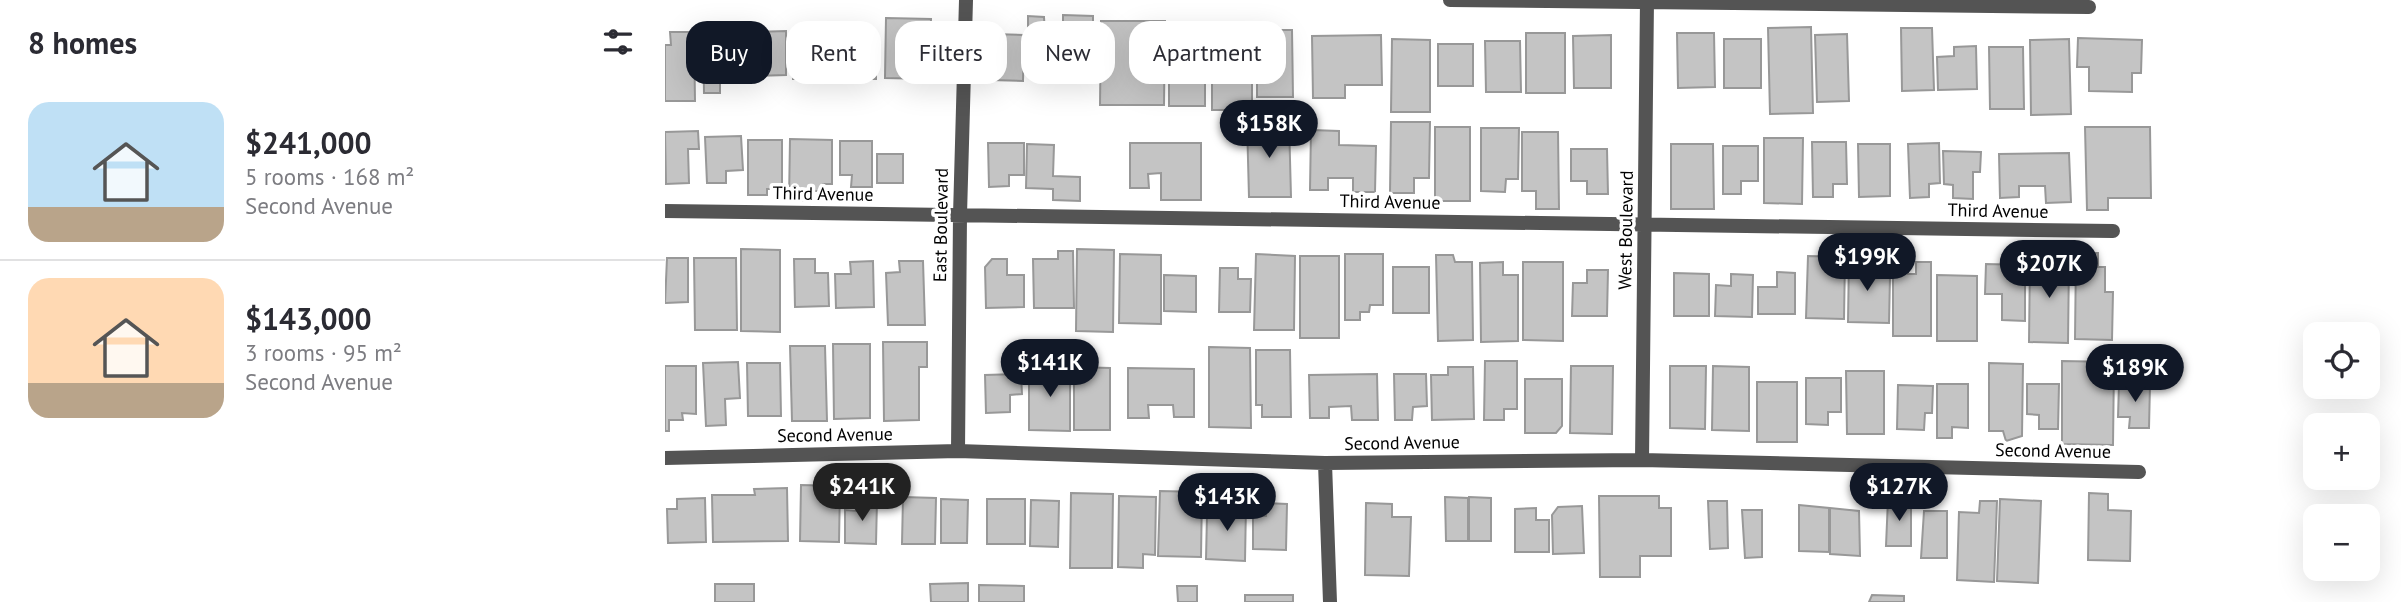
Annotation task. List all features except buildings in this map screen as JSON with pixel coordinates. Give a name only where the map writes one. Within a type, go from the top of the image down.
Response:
[{"type":"street","name":"East Boulevard","points":[[958,451],[960,215],[966,0]]},
{"type":"street","points":[[1450,0],[2089,7]]},
{"type":"street","name":"West Boulevard","points":[[1641,460],[1647,2]]},
{"type":"street","name":"Third Avenue","points":[[665,211],[2113,231]]},
{"type":"street","name":"Second Avenue","points":[[665,458],[958,451],[1325,463],[1641,460],[2139,472]]},
{"type":"street","points":[[1325,463],[1330,602]]}]
